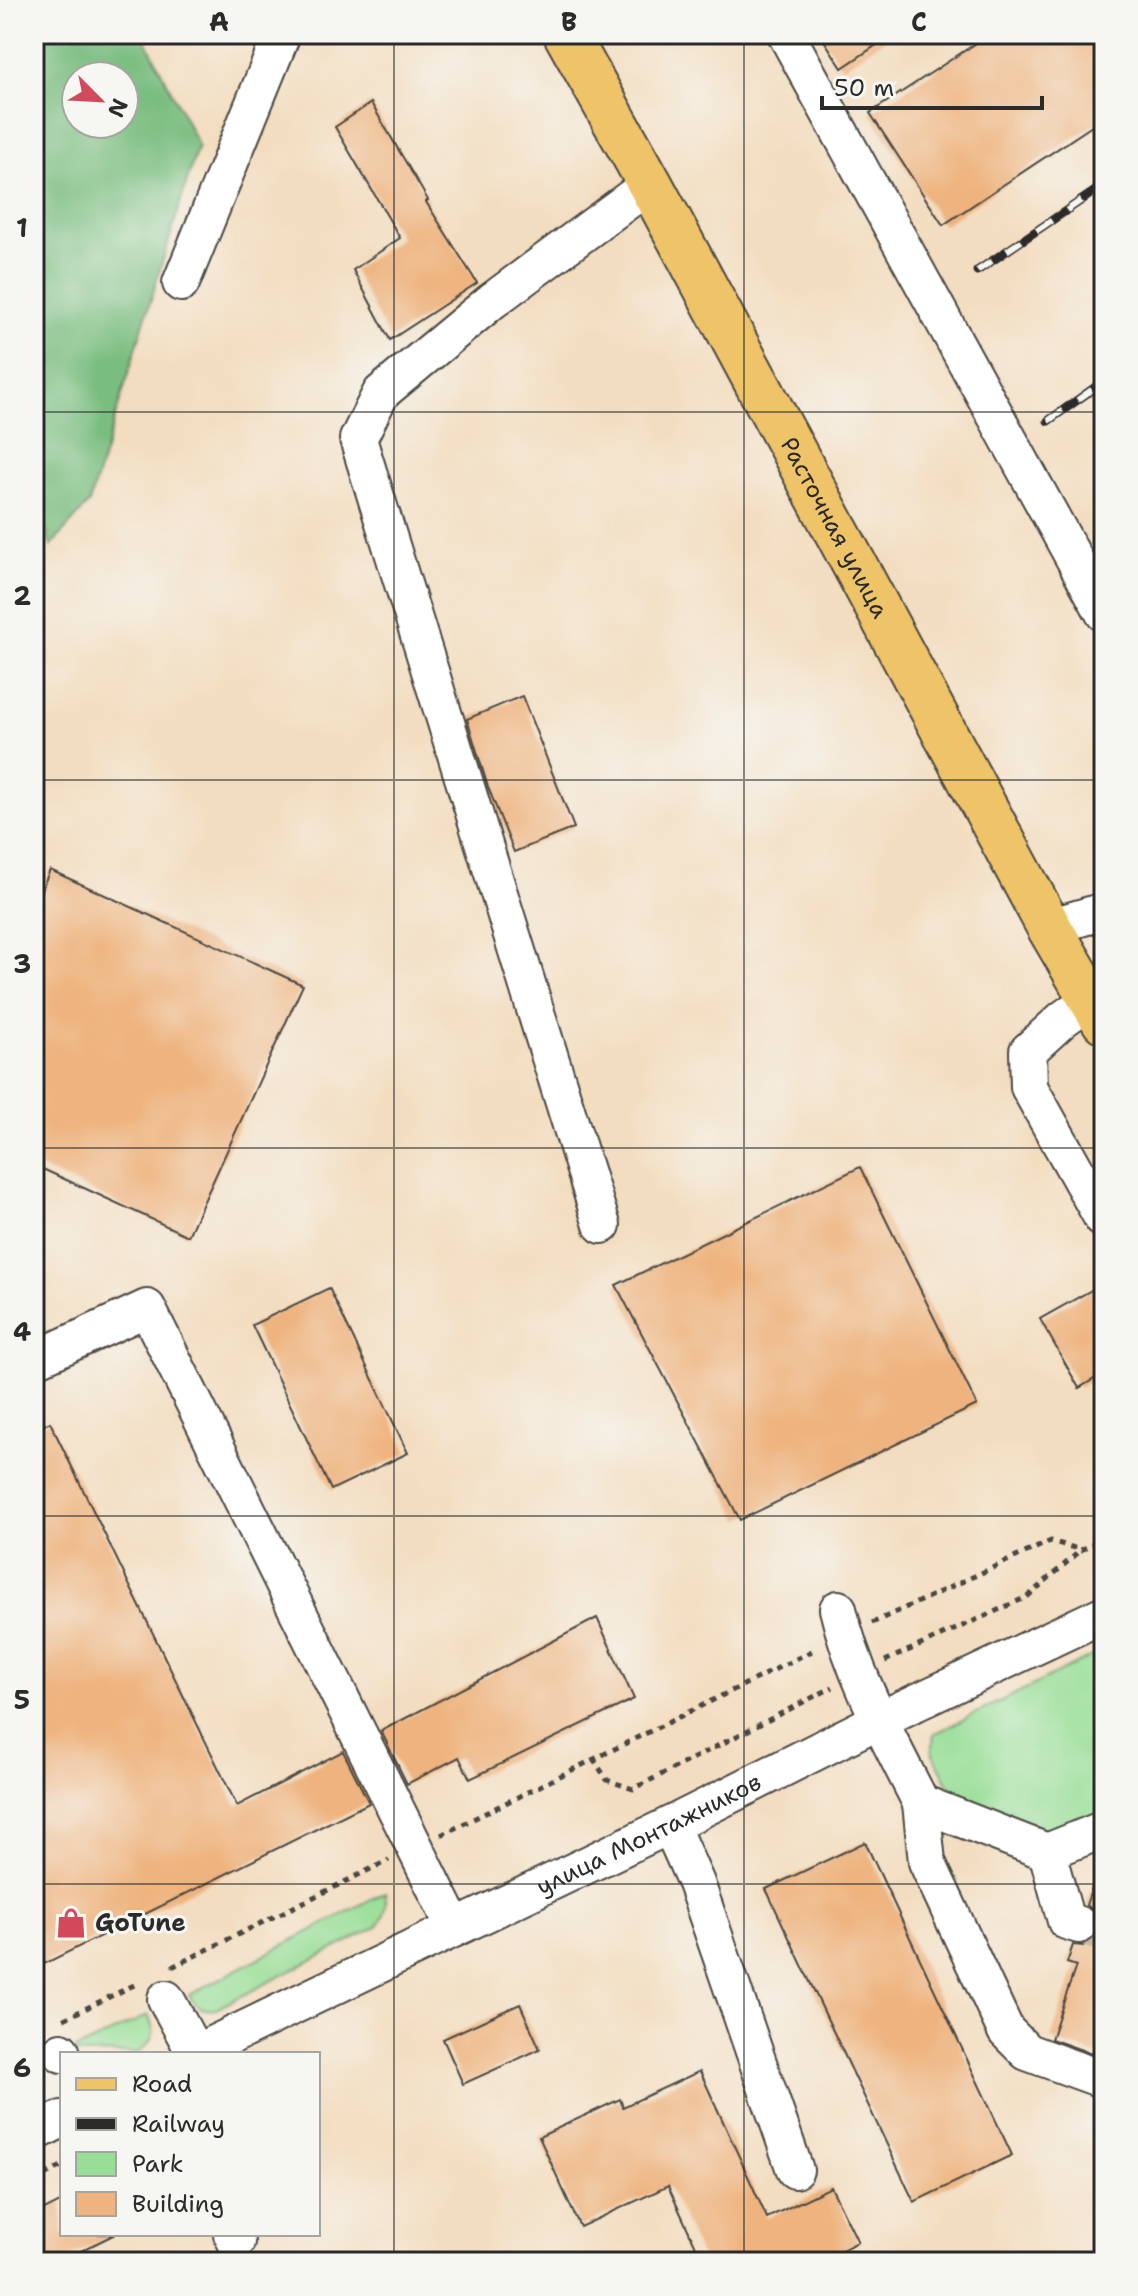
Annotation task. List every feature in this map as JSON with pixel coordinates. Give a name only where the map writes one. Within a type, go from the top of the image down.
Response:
[{"type":"main road","name":"Расточная улица","points":[[566,34],[650,184],[1049,927],[1098,1010]]},
{"type":"street","points":[[181,283],[282,34]]},
{"type":"street","points":[[786,34],[1104,613]]},
{"type":"street","points":[[602,1225],[358,439],[381,393],[492,301],[650,184]]},
{"type":"street","points":[[1049,927],[1104,911]]},
{"type":"street","points":[[1098,1010],[1063,1019],[1028,1051],[1029,1087],[1104,1221]]},
{"type":"street","points":[[34,1360],[147,1308],[455,1928]]},
{"type":"street","name":"улица Монтажников","points":[[198,2052],[670,1825],[879,1720],[1104,1614]]},
{"type":"street","points":[[841,1622],[879,1720],[921,1803],[927,1862],[1006,2031],[1027,2052],[1104,2080]]},
{"type":"street","points":[[921,1803],[1047,1852],[1104,1829]]},
{"type":"street","points":[[670,1825],[696,1883],[795,2170]]},
{"type":"street","points":[[1047,1852],[1066,1921],[1079,1925]]},
{"type":"street","points":[[158,1983],[193,2052]]},
{"type":"street","points":[[34,2133],[60,2120]]},
{"type":"path","points":[[62,2042],[158,1983],[593,1758],[841,1622],[1051,1541],[1081,1550],[1104,1537]]},
{"type":"path","points":[[34,2180],[60,2167]]},
{"type":"green space","points":[[34,34],[143,34],[198,145],[89,503],[51,546],[39,508]]},
{"type":"green space","points":[[1104,1650],[1104,1823],[1061,1843],[960,1806],[932,1752],[934,1734]]},
{"type":"green space","points":[[385,1892],[385,1911],[377,1927],[216,2009],[200,2007],[189,1995]]},
{"type":"green space","points":[[148,2015],[153,2028],[153,2036],[139,2052],[75,2050]]},
{"type":"building","points":[[820,34],[893,34],[842,68]]},
{"type":"building","points":[[990,34],[1104,34],[1104,118],[943,225],[870,113]]},
{"type":"building","points":[[371,103],[428,200],[426,202],[477,283],[390,340],[353,270],[400,238],[335,127]]},
{"type":"building","points":[[522,696],[574,828],[514,852],[488,787],[467,719]]},
{"type":"building","points":[[50,870],[303,985],[188,1236],[34,1165],[34,906]]},
{"type":"building","points":[[860,1167],[977,1405],[740,1520],[616,1285]]},
{"type":"building","points":[[1104,1283],[1104,1373],[1079,1388],[1040,1319]]},
{"type":"building","points":[[329,1288],[408,1453],[331,1490],[252,1325]]},
{"type":"building","points":[[50,1422],[237,1806],[343,1751],[369,1803],[34,1969],[34,1430]]},
{"type":"building","points":[[597,1618],[634,1699],[470,1779],[459,1757],[407,1784],[381,1731]]},
{"type":"building","points":[[865,1842],[1012,2155],[914,2202],[766,1889]]},
{"type":"building","points":[[1100,1864],[1104,1864],[1104,2058],[1051,2039],[1076,1966],[1067,1963],[1073,1945],[1083,1946],[1093,1941],[1099,1930],[1095,1911],[1086,1905]]},
{"type":"building","points":[[520,2004],[540,2049],[463,2084],[443,2039]]},
{"type":"building","points":[[700,2071],[767,2218],[831,2187],[858,2242],[818,2262],[703,2262],[668,2186],[580,2227],[539,2137],[620,2099],[623,2107]]},
{"type":"building","points":[[60,2202],[60,2236],[111,2236],[59,2262],[39,2262],[34,2252],[34,2215]]},
{"type":"tunnel","points":[[1079,1925],[1104,1933]]},
{"type":"railway","points":[[977,271],[1104,185]]},
{"type":"railway","points":[[1048,421],[1104,381]]},
{"type":"place","name":"GoTune","points":[[71,1923]]}]
